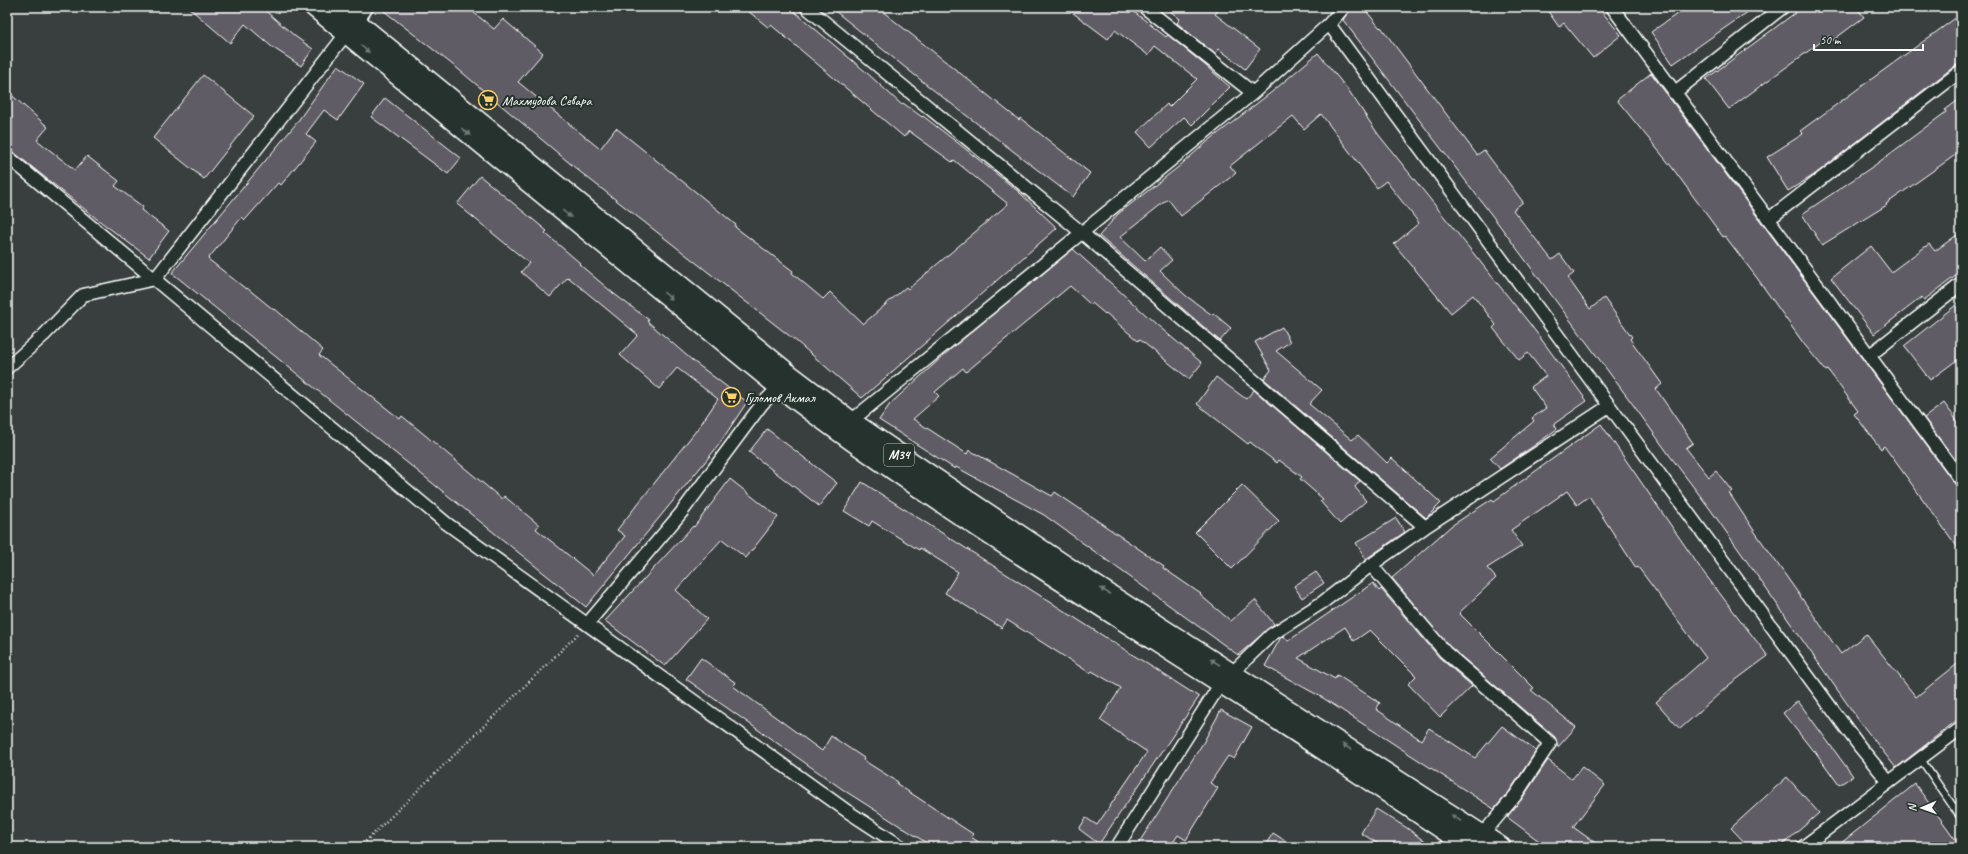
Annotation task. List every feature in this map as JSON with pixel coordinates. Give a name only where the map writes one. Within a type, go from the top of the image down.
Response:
[{"type":"main road","name":"M34","points":[[314,7],[357,21],[779,387],[840,434],[884,464],[1227,678],[1476,841],[1501,847]]},
{"type":"main road","name":"M34","points":[[338,7],[789,374],[851,420],[1090,582],[1227,678]]},
{"type":"street","points":[[806,7],[1081,232],[1425,527]]},
{"type":"street","points":[[1144,7],[1254,93]]},
{"type":"street","points":[[851,420],[1254,93],[1329,24],[1344,7]]},
{"type":"street","points":[[1612,7],[1961,480]]},
{"type":"street","points":[[1674,92],[1783,7]]},
{"type":"street","points":[[7,368],[44,335],[83,295],[155,279],[357,21]]},
{"type":"street","points":[[1329,24],[1860,747],[1888,782]]},
{"type":"street","points":[[1769,219],[1961,71]]},
{"type":"street","points":[[7,156],[446,523],[588,623],[846,811],[902,847]]},
{"type":"street","points":[[1870,355],[1961,284]]},
{"type":"street","points":[[588,623],[681,513],[762,404],[779,387]]},
{"type":"street","points":[[1117,847],[1227,678],[1271,635],[1323,602],[1371,565],[1425,527],[1609,406]]},
{"type":"street","points":[[1371,565],[1446,652],[1550,744],[1515,796],[1476,841]]},
{"type":"street","points":[[1803,847],[1961,728]]},
{"type":"lane","points":[[1920,758],[1961,818]]},
{"type":"path","points":[[360,847],[588,623]]},
{"type":"building","points":[[188,7],[261,7],[296,37],[313,49],[301,66],[272,47],[245,24],[230,43]]},
{"type":"building","points":[[379,7],[467,7],[494,29],[503,19],[543,53],[518,82],[600,149],[616,128],[736,225],[735,227],[793,271],[792,273],[823,299],[830,292],[863,324],[906,287],[908,289],[1008,204],[954,160],[952,162],[909,131],[904,137],[771,25],[769,28],[743,7],[789,7],[866,72],[902,105],[903,103],[922,117],[923,116],[963,147],[1019,192],[1057,228],[862,398],[796,341],[579,171],[458,69]]},
{"type":"building","points":[[830,7],[877,7],[1019,120],[1020,118],[1090,173],[1073,197],[932,89]]},
{"type":"building","points":[[1065,7],[1128,7],[1166,37],[1168,35],[1230,87],[1192,125],[1184,117],[1151,147],[1137,132],[1167,104],[1169,107],[1197,79],[1155,46],[1148,55],[1115,30],[1108,39]]},
{"type":"building","points":[[1165,7],[1221,7],[1215,14],[1260,49],[1245,69],[1219,49],[1215,54],[1177,23],[1180,19]]},
{"type":"building","points":[[1351,7],[1363,7],[1380,28],[1381,27],[1477,155],[1484,150],[1523,202],[1513,210],[1552,260],[1560,254],[1574,273],[1568,278],[1590,309],[1604,298],[1632,337],[1630,339],[1662,384],[1656,389],[1693,443],[1686,448],[1709,477],[1716,471],[1732,491],[1729,493],[1755,532],[1841,654],[1866,634],[1916,697],[1961,661],[1961,717],[1896,768],[1860,722],[1710,509],[1634,406],[1497,222],[1343,20]]},
{"type":"building","points":[[1545,7],[1598,7],[1621,35],[1593,58],[1564,23],[1559,27]]},
{"type":"building","points":[[1687,7],[1755,7],[1673,64],[1651,32]]},
{"type":"building","points":[[1803,7],[1856,7],[1864,17],[1832,41],[1829,36],[1729,109],[1706,79]]},
{"type":"building","points":[[1961,14],[1961,64],[1956,65],[1814,175],[1788,191],[1767,157],[1803,134],[1800,131]]},
{"type":"building","points":[[1318,53],[1349,91],[1378,134],[1530,324],[1587,401],[1554,424],[1557,429],[1500,469],[1490,458],[1534,421],[1532,418],[1546,408],[1531,387],[1546,376],[1528,353],[1519,360],[1493,328],[1496,325],[1473,295],[1451,313],[1394,244],[1419,223],[1386,181],[1377,188],[1321,114],[1304,129],[1293,116],[1230,166],[1236,173],[1181,216],[1168,199],[1120,237],[1145,261],[1160,247],[1172,260],[1160,271],[1185,295],[1212,315],[1213,313],[1231,328],[1220,341],[1099,236],[1118,214],[1273,91]]},
{"type":"building","points":[[338,65],[364,84],[338,120],[324,110],[306,134],[316,142],[281,185],[278,183],[245,220],[242,217],[208,259],[274,310],[275,309],[323,350],[319,355],[400,419],[402,416],[502,499],[504,496],[539,525],[536,529],[593,575],[625,536],[617,530],[699,427],[718,399],[677,368],[659,389],[620,355],[638,335],[568,277],[550,297],[521,272],[529,263],[457,204],[480,176],[547,231],[545,233],[580,263],[579,264],[613,293],[649,320],[647,321],[693,361],[747,402],[718,446],[586,607],[172,273],[295,125]]},
{"type":"building","points":[[1651,73],[1955,484],[1961,487],[1961,552],[1884,446],[1881,449],[1854,414],[1858,411],[1828,370],[1826,371],[1804,344],[1725,236],[1723,237],[1671,166],[1617,100]]},
{"type":"building","points":[[203,75],[254,116],[204,179],[153,138]]},
{"type":"building","points":[[7,91],[48,127],[37,140],[75,170],[87,156],[119,181],[115,186],[143,207],[141,210],[169,231],[149,258],[97,219],[7,147]]},
{"type":"building","points":[[385,98],[461,158],[448,174],[371,117]]},
{"type":"building","points":[[1961,98],[1961,151],[1886,204],[1887,205],[1822,245],[1802,214],[1875,165],[1946,112],[1945,110]]},
{"type":"building","points":[[1961,232],[1961,272],[1924,300],[1922,297],[1874,334],[1831,278],[1871,246],[1891,272],[1929,244],[1935,251]]},
{"type":"building","points":[[1073,249],[1156,324],[1202,363],[1189,379],[1139,339],[1138,341],[1106,313],[1105,314],[1092,303],[1091,305],[1070,286],[966,372],[963,368],[935,392],[939,396],[913,419],[967,454],[969,450],[1052,496],[1055,492],[1164,566],[1163,568],[1201,594],[1200,595],[1231,621],[1255,600],[1274,624],[1238,655],[1044,515],[956,467],[955,469],[879,420],[890,404],[952,348]]},
{"type":"building","points":[[1961,301],[1961,357],[1930,380],[1904,346]]},
{"type":"building","points":[[1282,327],[1290,342],[1276,351],[1322,390],[1309,404],[1352,440],[1358,435],[1387,463],[1392,458],[1441,503],[1426,518],[1264,379],[1271,370],[1255,342]]},
{"type":"building","points":[[1216,377],[1246,399],[1254,390],[1360,481],[1355,487],[1366,501],[1340,524],[1320,501],[1323,499],[1300,479],[1302,477],[1279,460],[1277,463],[1250,442],[1248,444],[1197,404]]},
{"type":"building","points":[[1944,403],[1961,426],[1961,467],[1924,418]]},
{"type":"building","points":[[1601,424],[1701,569],[1768,656],[1729,685],[1680,729],[1656,702],[1706,658],[1638,567],[1636,568],[1589,496],[1577,505],[1567,491],[1511,530],[1522,546],[1487,568],[1496,578],[1459,613],[1534,688],[1531,690],[1576,727],[1558,747],[1555,737],[1450,647],[1392,578],[1451,526],[1492,499],[1494,501]]},
{"type":"building","points":[[767,429],[837,483],[819,506],[749,452]]},
{"type":"building","points":[[730,479],[778,517],[746,558],[722,539],[676,590],[707,619],[665,666],[605,621],[693,526],[694,527]]},
{"type":"building","points":[[862,482],[1199,697],[1099,844],[1079,829],[1086,818],[1097,825],[1147,752],[1100,720],[1121,688],[1092,671],[1090,673],[1007,620],[1002,628],[945,593],[958,572],[920,548],[919,550],[872,521],[869,526],[844,511]]},
{"type":"building","points":[[1242,485],[1279,521],[1232,569],[1195,532]]},
{"type":"building","points":[[1396,518],[1405,532],[1366,559],[1356,543]]},
{"type":"building","points":[[1316,572],[1324,583],[1302,598],[1294,586]]},
{"type":"building","points":[[1373,583],[1379,591],[1381,589],[1439,657],[1472,686],[1440,717],[1408,684],[1416,676],[1370,630],[1354,641],[1345,627],[1298,658],[1335,679],[1337,675],[1380,703],[1376,709],[1421,740],[1429,728],[1475,758],[1502,726],[1536,751],[1509,792],[1494,809],[1323,698],[1265,666],[1281,637],[1284,636],[1288,641]]},
{"type":"building","points":[[701,658],[736,683],[733,686],[822,751],[831,736],[864,758],[863,760],[898,782],[897,784],[973,834],[971,837],[986,847],[933,847],[845,791],[686,679]]},
{"type":"building","points":[[1798,701],[1853,776],[1839,785],[1814,750],[1813,751],[1783,713]]},
{"type":"building","points":[[1221,710],[1252,727],[1234,759],[1228,756],[1210,783],[1218,788],[1186,840],[1178,835],[1170,847],[1136,847],[1203,743]]},
{"type":"building","points":[[1548,760],[1572,779],[1582,767],[1605,785],[1573,827],[1601,847],[1547,847],[1507,817],[1521,800]]},
{"type":"building","points":[[1787,777],[1819,813],[1780,847],[1749,847],[1731,828]]},
{"type":"building","points":[[1915,784],[1961,847],[1836,847],[1860,828]]},
{"type":"building","points":[[1376,809],[1407,828],[1432,847],[1383,847],[1361,833]]},
{"type":"building","points":[[1273,833],[1295,847],[1264,847]]},
{"type":"place","name":"Махмудова Севара","points":[[488,100]]},
{"type":"place","name":"Гуломов Акмал","points":[[731,397]]}]
